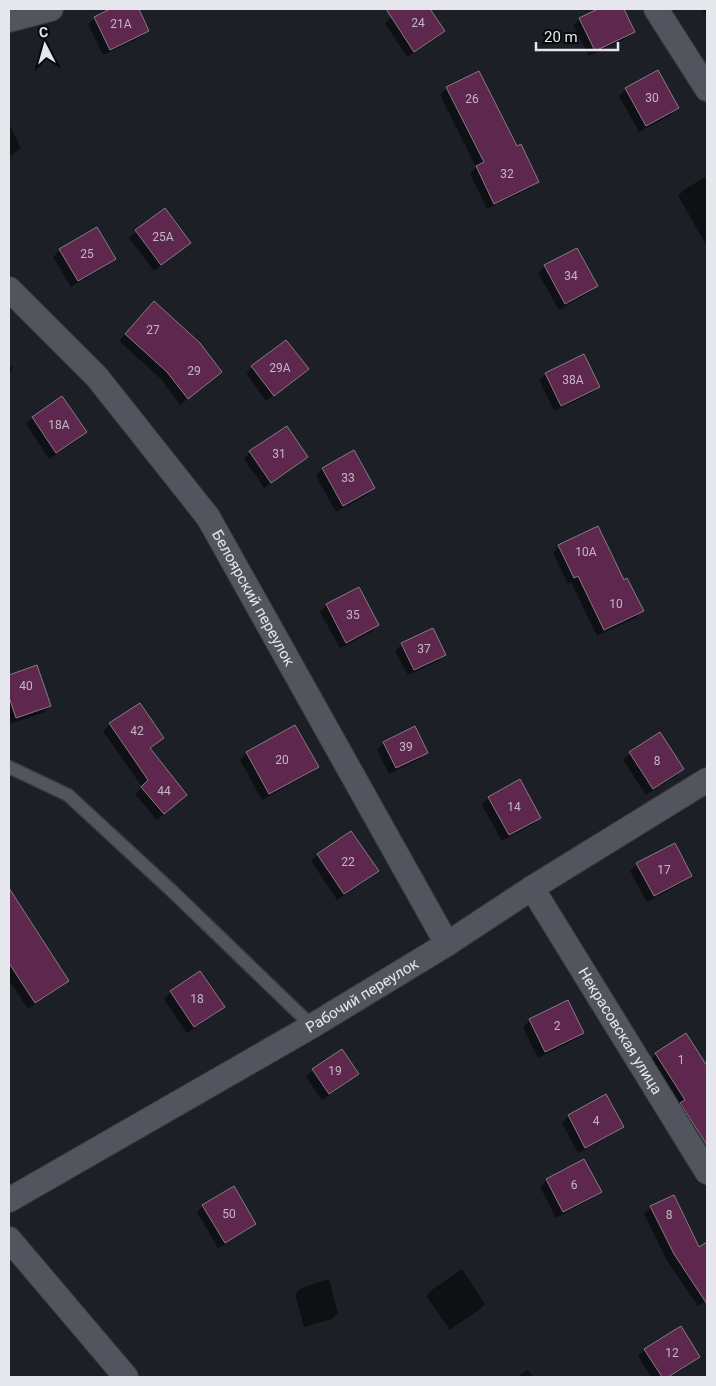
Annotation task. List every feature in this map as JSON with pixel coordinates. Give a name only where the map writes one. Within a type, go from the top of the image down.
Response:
[{"type":"street","points":[[9,20],[51,9]]},
{"type":"street","points":[[656,9],[707,90]]},
{"type":"street","name":"Белоярский переулок","points":[[9,288],[97,377],[208,517],[447,944]]},
{"type":"street","name":"Рабочий переулок","points":[[9,1200],[312,1026],[447,944],[532,888],[707,780]]},
{"type":"street","name":"Некрасовская улица","points":[[532,888],[707,1172]]},
{"type":"street","points":[[9,1239],[126,1377]]},
{"type":"lane","points":[[9,767],[68,795],[172,891],[312,1026]]},
{"type":"building","points":[[110,9],[139,9],[149,31],[110,50],[94,17]]},
{"type":"building","points":[[386,9],[430,9],[445,31],[414,52]]},
{"type":"building","points":[[598,9],[624,9],[635,32],[595,51],[579,18]]},
{"type":"building","points":[[658,70],[679,108],[646,126],[625,88]]},
{"type":"building","points":[[479,71],[517,146],[521,144],[539,182],[494,204],[476,166],[484,162],[446,87]]},
{"type":"building","points":[[165,208],[191,243],[161,265],[135,230]]},
{"type":"building","points":[[97,227],[116,259],[78,281],[59,249]]},
{"type":"building","points":[[577,248],[598,286],[565,304],[544,265]]},
{"type":"building","points":[[154,301],[200,343],[222,372],[188,399],[167,372],[125,334]]},
{"type":"building","points":[[286,340],[309,369],[274,396],[251,366]]},
{"type":"building","points":[[584,354],[600,387],[561,406],[545,373]]},
{"type":"building","points":[[62,396],[87,432],[56,453],[32,417]]},
{"type":"building","points":[[287,426],[308,457],[271,483],[249,451]]},
{"type":"building","points":[[354,450],[375,488],[343,506],[322,468]]},
{"type":"building","points":[[598,526],[624,580],[627,578],[644,611],[604,630],[578,576],[574,578],[558,545]]},
{"type":"building","points":[[359,587],[379,625],[346,643],[326,604]]},
{"type":"building","points":[[433,628],[446,655],[414,670],[401,643]]},
{"type":"building","points":[[37,665],[51,706],[16,718],[9,697],[9,675]]},
{"type":"building","points":[[140,703],[164,738],[150,748],[187,795],[164,814],[141,787],[148,780],[109,723]]},
{"type":"building","points":[[295,725],[319,767],[269,794],[246,752]]},
{"type":"building","points":[[415,726],[428,753],[396,768],[383,742]]},
{"type":"building","points":[[660,732],[684,769],[653,789],[629,752]]},
{"type":"building","points":[[520,779],[541,818],[509,835],[488,797]]},
{"type":"building","points":[[351,831],[379,871],[344,894],[317,854]]},
{"type":"building","points":[[675,843],[692,876],[654,896],[636,863]]},
{"type":"building","points":[[9,888],[69,981],[35,1003],[9,963]]},
{"type":"building","points":[[200,971],[225,1007],[194,1027],[170,991]]},
{"type":"building","points":[[568,1000],[584,1033],[545,1052],[529,1019]]},
{"type":"building","points":[[686,1033],[707,1066],[707,1145],[680,1103],[685,1100],[655,1053]]},
{"type":"building","points":[[342,1049],[359,1074],[329,1094],[312,1069]]},
{"type":"building","points":[[606,1094],[624,1127],[585,1148],[568,1115]]},
{"type":"building","points":[[584,1159],[602,1192],[563,1212],[546,1179]]},
{"type":"building","points":[[234,1186],[256,1224],[225,1243],[202,1205]]},
{"type":"building","points":[[674,1195],[699,1247],[707,1242],[707,1304],[674,1254],[650,1206]]},
{"type":"building","points":[[681,1326],[700,1357],[668,1377],[662,1377],[644,1349]]}]
